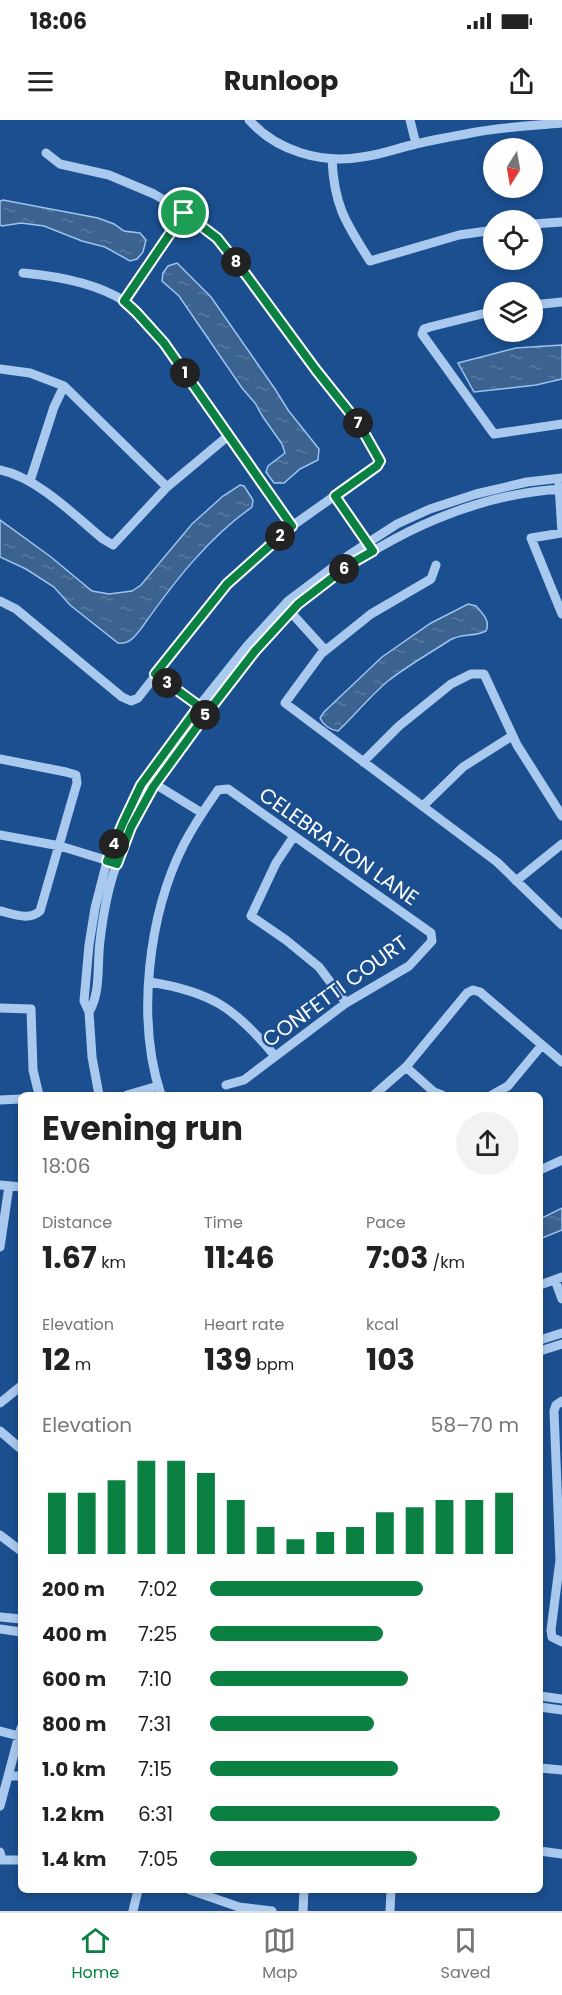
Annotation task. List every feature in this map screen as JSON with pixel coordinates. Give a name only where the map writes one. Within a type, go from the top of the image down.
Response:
[{"type":"street","points":[[249,120],[274,141],[304,154],[332,159],[364,157],[502,124],[562,123]]},
{"type":"street","points":[[411,120],[416,144]]},
{"type":"street","points":[[0,601],[16,609],[122,697],[131,701],[138,698],[227,584],[292,526],[377,466],[380,461],[359,424],[217,238],[154,194],[109,175],[60,164],[46,153]]},
{"type":"street","points":[[332,159],[333,186],[344,218],[370,261],[459,235],[483,232]]},
{"type":"street","points":[[124,301],[184,213]]},
{"type":"street","points":[[543,223],[562,222]]},
{"type":"street","points":[[23,273],[43,274],[90,285],[124,301],[136,312],[164,343],[292,526]]},
{"type":"street","points":[[543,304],[562,302]]},
{"type":"street","points":[[483,314],[430,327],[424,329],[422,334],[494,434],[562,424]]},
{"type":"street","points":[[0,369],[30,373],[64,386],[167,487]]},
{"type":"street","points":[[30,481],[54,407],[64,386]]},
{"type":"street","points":[[0,470],[9,471],[30,481],[113,545],[167,487],[228,436]]},
{"type":"street","points":[[112,862],[155,784],[247,646],[287,609],[368,542],[397,524],[476,494],[527,482],[560,478],[562,533],[531,538],[562,614]]},
{"type":"street","points":[[287,609],[350,564],[434,520],[479,504],[528,492],[561,489]]},
{"type":"street","points":[[335,496],[373,551]]},
{"type":"street","points":[[436,566],[431,579],[371,614],[326,650],[285,704],[497,862],[562,925]]},
{"type":"street","points":[[287,609],[326,650]]},
{"type":"street","points":[[155,674],[203,710]]},
{"type":"street","points":[[363,762],[399,726],[451,684],[471,674],[484,674],[512,736],[562,816]]},
{"type":"street","points":[[98,1092],[92,1057],[89,1012],[95,1002],[112,862],[123,823],[141,785],[203,710]]},
{"type":"street","points":[[423,806],[463,767],[512,736]]},
{"type":"street","points":[[0,759],[76,775],[77,783],[40,911],[34,916],[0,911]]},
{"type":"street","points":[[155,784],[202,813],[184,845],[161,904],[154,939],[148,1017],[151,1053],[160,1091]]},
{"type":"street","name":"CELEBRATION LANE","points":[[202,813],[218,790],[228,789],[431,933],[432,941]]},
{"type":"street","points":[[0,835],[60,846],[112,862]]},
{"type":"street","points":[[294,837],[276,863],[250,916],[286,940],[319,967],[346,1003]]},
{"type":"street","points":[[516,881],[562,844]]},
{"type":"street","name":"CONFETTI COURT","points":[[226,1085],[244,1080],[346,1003],[409,966],[432,941]]},
{"type":"street","points":[[150,982],[183,987],[229,1009],[251,1027],[275,1056]]},
{"type":"street","points":[[377,1092],[406,1067],[466,993],[473,990],[480,992],[562,1062]]},
{"type":"street","points":[[0,1008],[31,1009],[33,1070],[38,1092]]},
{"type":"street","points":[[497,1092],[508,1086],[542,1045]]},
{"type":"street","points":[[406,1067],[434,1092]]},
{"type":"street","points":[[0,1100],[18,1099]]},
{"type":"street","points":[[543,1169],[562,1160]]},
{"type":"street","points":[[0,1247],[5,1186]]},
{"type":"street","points":[[543,1284],[558,1279],[562,1299]]},
{"type":"street","points":[[543,1339],[562,1333]]},
{"type":"street","points":[[543,1350],[562,1344]]},
{"type":"street","points":[[0,1403],[18,1388]]},
{"type":"street","points":[[559,1403],[554,1411],[561,1543],[550,1630],[552,1637],[562,1642]]},
{"type":"street","points":[[0,1431],[18,1446]]},
{"type":"street","points":[[0,1535],[18,1549]]},
{"type":"street","points":[[0,1617],[18,1619]]},
{"type":"street","points":[[0,1629],[18,1632]]},
{"type":"street","points":[[543,1696],[562,1699]]},
{"type":"street","points":[[543,1707],[562,1710]]},
{"type":"street","points":[[0,1731],[18,1732]]},
{"type":"street","points":[[0,1806],[18,1740]]},
{"type":"street","points":[[543,1768],[562,1770]]},
{"type":"street","points":[[9,1776],[18,1776]]},
{"type":"street","points":[[543,1851],[562,1854]]},
{"type":"street","points":[[1,1856],[18,1859]]},
{"type":"street","points":[[133,1911],[137,1893]]},
{"type":"street","points":[[199,1893],[239,1907],[272,1911]]},
{"type":"street","points":[[303,1911],[304,1893]]},
{"type":"street","points":[[390,1911],[391,1893]]},
{"type":"water","points":[[0,201],[98,218],[124,231],[140,233],[146,240],[143,252],[137,259],[130,261],[105,247],[82,241],[44,226],[21,223],[2,226],[0,225]]},
{"type":"water","points":[[177,263],[211,297],[288,410],[319,449],[318,460],[300,469],[284,483],[274,483],[266,472],[268,466],[285,453],[282,444],[179,296],[162,281],[163,273],[168,266]]},
{"type":"water","points":[[562,345],[562,379],[536,385],[474,392],[458,363],[516,348]]},
{"type":"water","points":[[240,485],[244,486],[253,500],[252,507],[206,547],[167,593],[138,633],[126,642],[118,643],[70,605],[54,587],[26,569],[0,557],[0,520],[51,557],[92,591],[109,594],[132,591],[141,585],[192,524],[223,496]]},
{"type":"water","points":[[468,604],[476,606],[483,614],[487,621],[486,631],[450,640],[403,670],[381,687],[338,731],[323,723],[320,718],[324,712],[382,657],[431,623]]},
{"type":"water","points":[[562,1208],[562,1230],[543,1238],[543,1218]]},
{"type":"route","points":[[184,213],[217,238],[359,424],[377,455],[380,461],[377,466],[335,496],[373,551],[350,564],[298,604],[255,651],[153,787],[131,827],[117,864],[107,861],[141,785],[199,706],[155,674],[227,584],[292,526],[164,343],[124,301],[184,213]]}]
